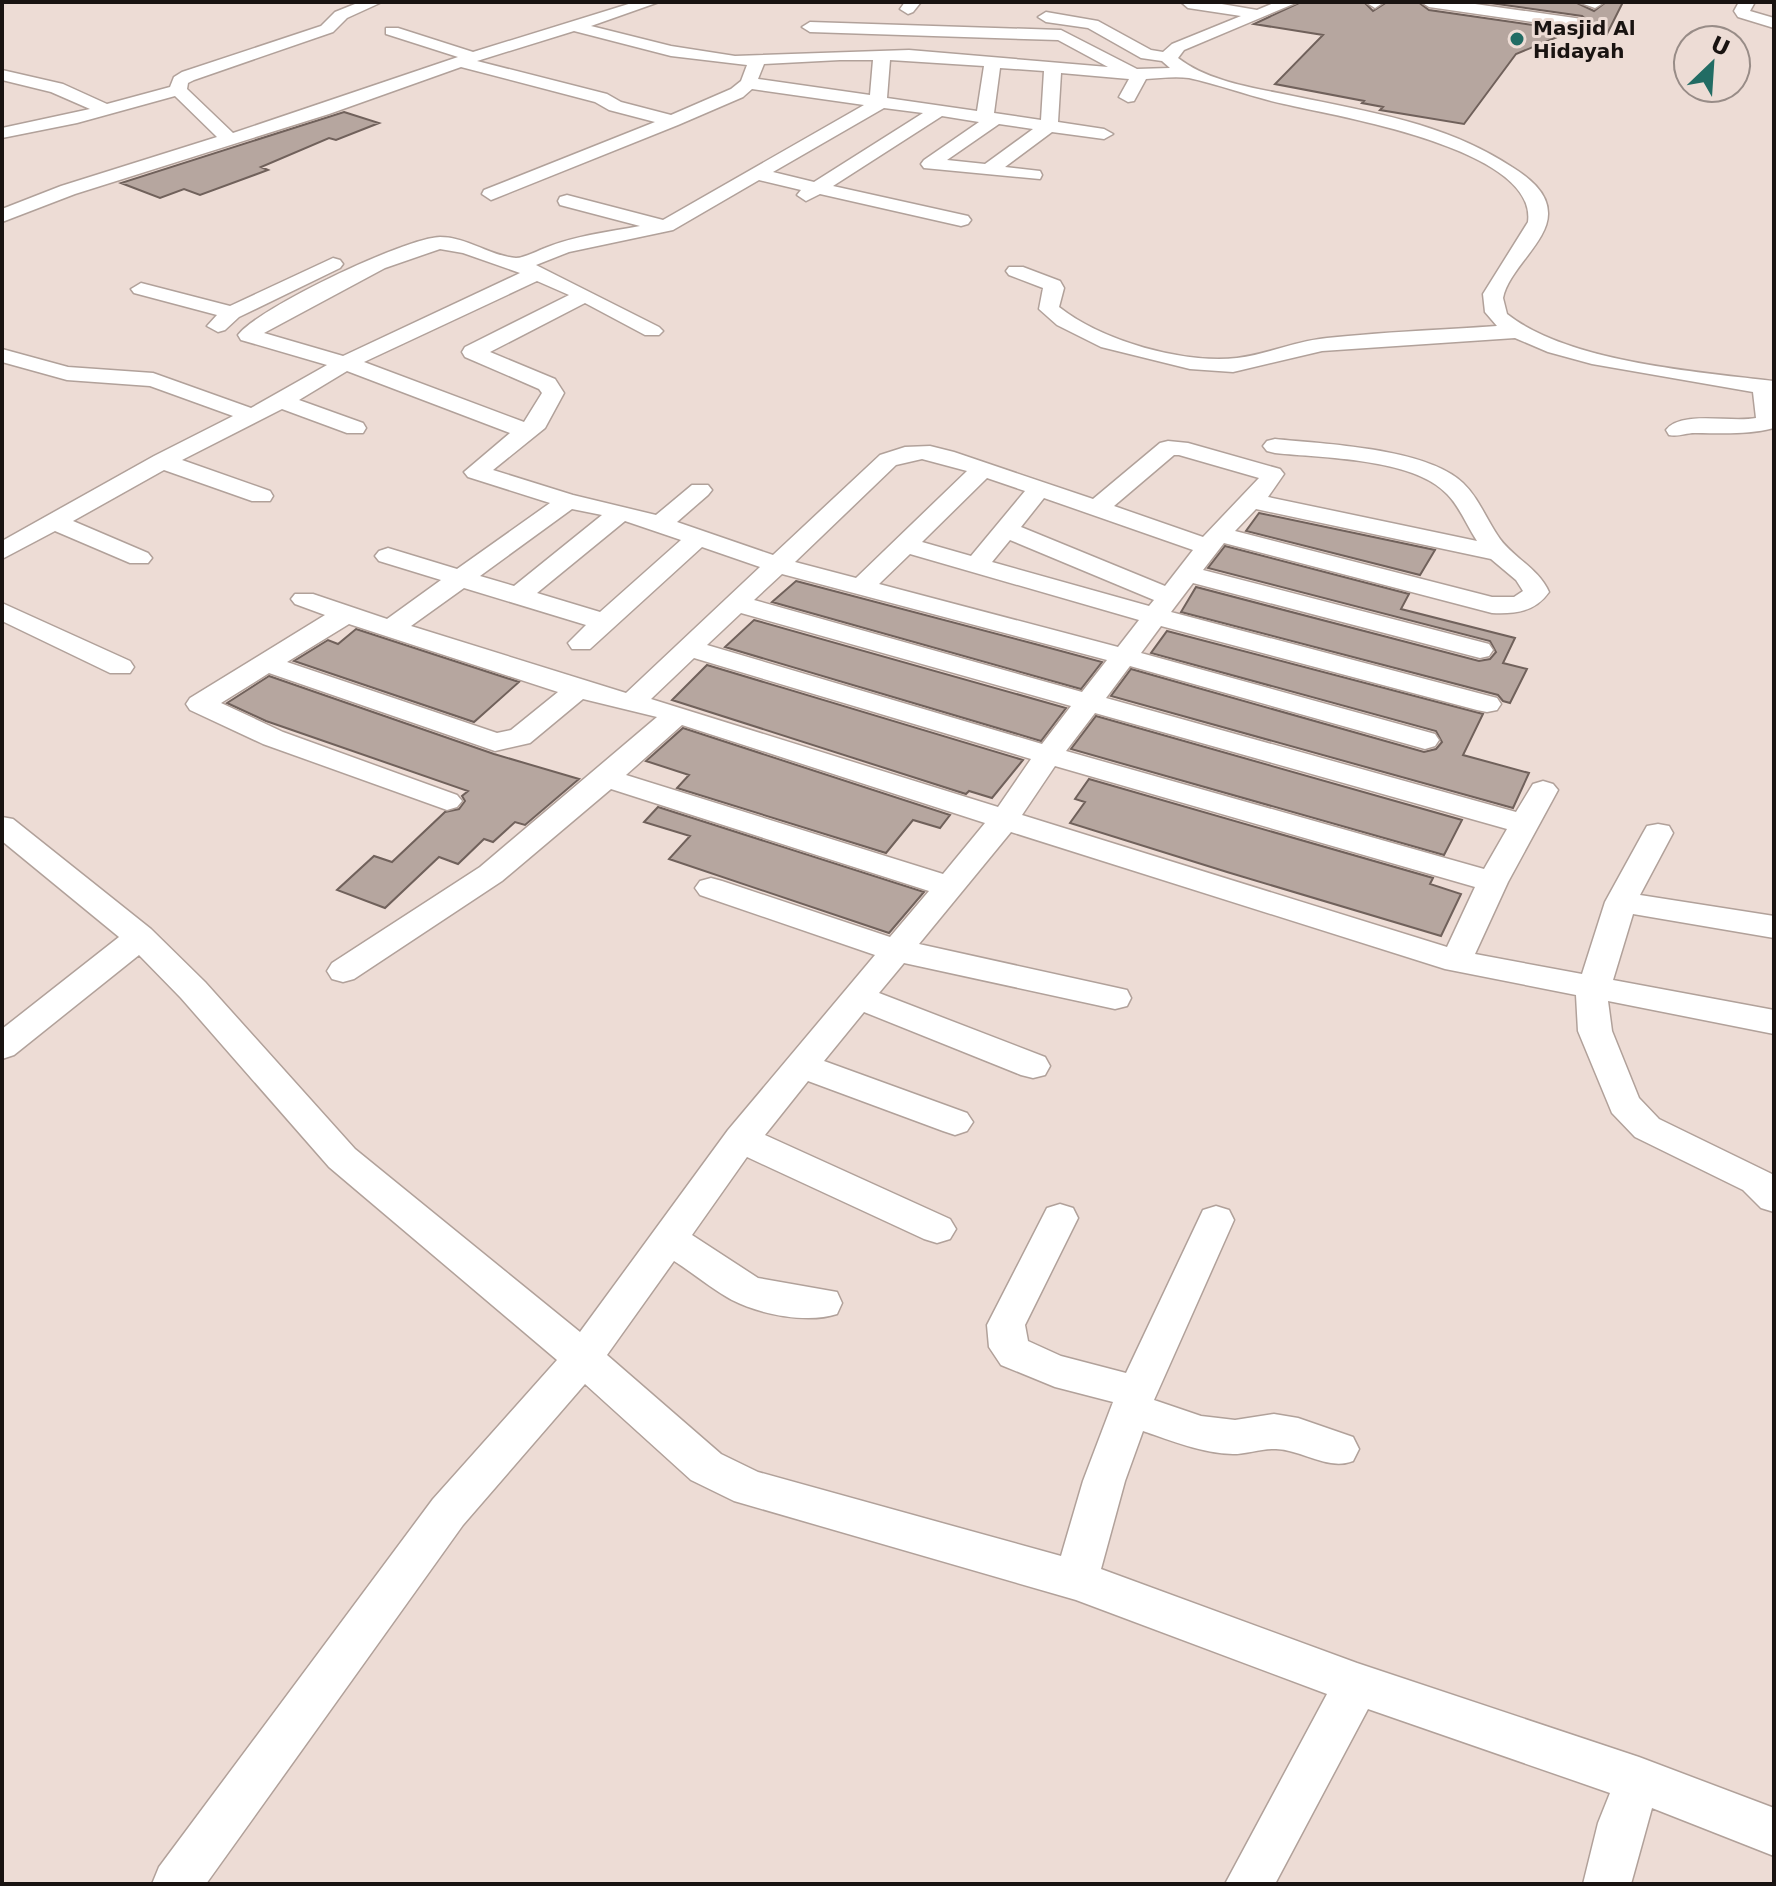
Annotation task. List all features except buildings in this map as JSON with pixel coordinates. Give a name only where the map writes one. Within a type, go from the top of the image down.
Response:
[{"type":"street","points":[[178,90],[180,81],[188,76],[327,29],[341,15],[374,2]]},
{"type":"street","points":[[2,216],[68,190],[651,2]]},
{"type":"street","points":[[1050,2],[1068,19]]},
{"type":"street","points":[[1169,57],[1178,47],[1290,2]]},
{"type":"street","points":[[1429,2],[1580,30],[1592,2]]},
{"type":"street","points":[[1747,2],[1742,11],[1744,14],[1774,23]]},
{"type":"street","points":[[1188,3],[1255,14]]},
{"type":"street","points":[[994,16],[1068,19],[1092,24],[1147,55],[1169,57]]},
{"type":"street","points":[[572,26],[703,57],[757,61],[882,55],[993,60],[1134,74],[1186,73],[1414,127],[1489,160],[1537,197],[1540,209],[1538,222],[1493,294],[1493,307],[1501,320],[1538,341],[1597,358],[1769,387],[1766,423],[1742,428],[1685,426],[1677,430]]},
{"type":"street","points":[[810,27],[1061,35],[1134,74],[1138,79],[1128,97]]},
{"type":"street","points":[[392,31],[467,60],[672,121]]},
{"type":"street","points":[[878,104],[882,55]]},
{"type":"street","points":[[1169,57],[1172,64],[1186,73]]},
{"type":"street","points":[[993,60],[990,118],[930,164],[1033,175]]},
{"type":"street","points":[[491,194],[737,93],[748,83],[757,61]]},
{"type":"street","points":[[989,170],[1049,126],[1053,66]]},
{"type":"street","points":[[2,75],[57,88],[106,110]]},
{"type":"street","points":[[748,83],[1104,134]]},
{"type":"street","points":[[2,133],[178,90]]},
{"type":"street","points":[[178,90],[230,140]]},
{"type":"street","points":[[2,551],[162,461],[281,401],[345,363],[417,332],[564,247],[666,226],[878,104]]},
{"type":"street","points":[[792,204],[938,111]]},
{"type":"street","points":[[756,174],[961,220]]},
{"type":"street","points":[[567,201],[666,226]]},
{"type":"street","points":[[406,231],[232,313],[218,326],[345,363],[526,431]]},
{"type":"street","points":[[249,335],[259,326],[356,276],[426,245],[443,243],[528,269],[652,331]]},
{"type":"street","points":[[1016,271],[1053,285],[1049,309],[1085,332],[1170,360],[1197,364],[1232,365],[1320,346],[1517,331]]},
{"type":"street","points":[[141,289],[232,313]]},
{"type":"street","points":[[459,346],[585,295]]},
{"type":"street","points":[[417,332],[459,346],[553,389],[552,399],[537,423],[476,472],[568,501],[660,524],[777,565],[1425,740]]},
{"type":"street","points":[[2,355],[67,373],[153,380],[250,415]]},
{"type":"street","points":[[281,401],[355,428]]},
{"type":"street","points":[[633,701],[888,460],[916,451],[936,454],[1097,508],[1213,541],[1492,605],[1514,606],[1528,602],[1536,592],[1531,577],[1498,553],[1454,486],[1437,475],[1415,466],[1275,446]]},
{"type":"street","points":[[176,1884],[448,1512],[583,1358],[741,1139],[1005,819],[1048,755],[1213,541],[1268,484],[1271,473],[1173,447],[1164,451],[1097,508]]},
{"type":"street","points":[[162,461],[261,496]]},
{"type":"street","points":[[863,586],[982,470]]},
{"type":"street","points":[[975,567],[1040,488]]},
{"type":"street","points":[[660,524],[700,490]]},
{"type":"street","points":[[393,627],[568,501]]},
{"type":"street","points":[[1252,501],[1498,553]]},
{"type":"street","points":[[519,595],[621,512]]},
{"type":"street","points":[[55,522],[139,558]]},
{"type":"street","points":[[1007,530],[1171,596],[1487,704]]},
{"type":"street","points":[[581,643],[698,537]]},
{"type":"street","points":[[904,545],[975,567],[1171,596],[1480,650]]},
{"type":"street","points":[[388,556],[604,622]]},
{"type":"street","points":[[304,599],[578,689],[677,714],[1456,961],[1774,1022]]},
{"type":"street","points":[[738,604],[1524,824]]},
{"type":"street","points":[[2,611],[120,667]]},
{"type":"street","points":[[346,614],[200,704],[273,738],[447,801]]},
{"type":"street","points":[[691,649],[1493,882]]},
{"type":"street","points":[[265,663],[495,742],[520,737],[578,689]]},
{"type":"street","points":[[343,971],[491,874],[677,714]]},
{"type":"street","points":[[606,778],[948,886]]},
{"type":"street","points":[[1456,961],[1493,882],[1543,790]]},
{"type":"street","points":[[2,826],[140,937],[193,990],[342,1158],[583,1358],[706,1467],[749,1488],[1076,1580],[1357,1684],[1639,1780],[1774,1832]]},
{"type":"street","points":[[1658,833],[1621,902],[1594,988],[1591,1003],[1595,1031],[1624,1104],[1647,1128],[1756,1180],[1774,1198]]},
{"type":"street","points":[[711,888],[895,950],[1115,998]]},
{"type":"street","points":[[1621,902],[1774,927]]},
{"type":"street","points":[[2,1047],[140,937]]},
{"type":"street","points":[[857,997],[1033,1066]]},
{"type":"street","points":[[802,1066],[955,1122]]},
{"type":"street","points":[[741,1139],[937,1229]]},
{"type":"street","points":[[1060,1218],[1006,1325],[1009,1347],[1015,1354],[1134,1401],[1201,1433],[1235,1437],[1274,1431],[1298,1435],[1339,1449]]},
{"type":"street","points":[[1076,1580],[1104,1481],[1134,1401],[1216,1220]]},
{"type":"street","points":[[669,1238],[747,1290],[780,1299],[823,1303]]},
{"type":"street","points":[[1253,1883],[1357,1684]]},
{"type":"street","points":[[1607,1884],[1622,1823],[1639,1780]]},
{"type":"place","name":"Masjid Al Hidayah","points":[[1517,39]]}]
